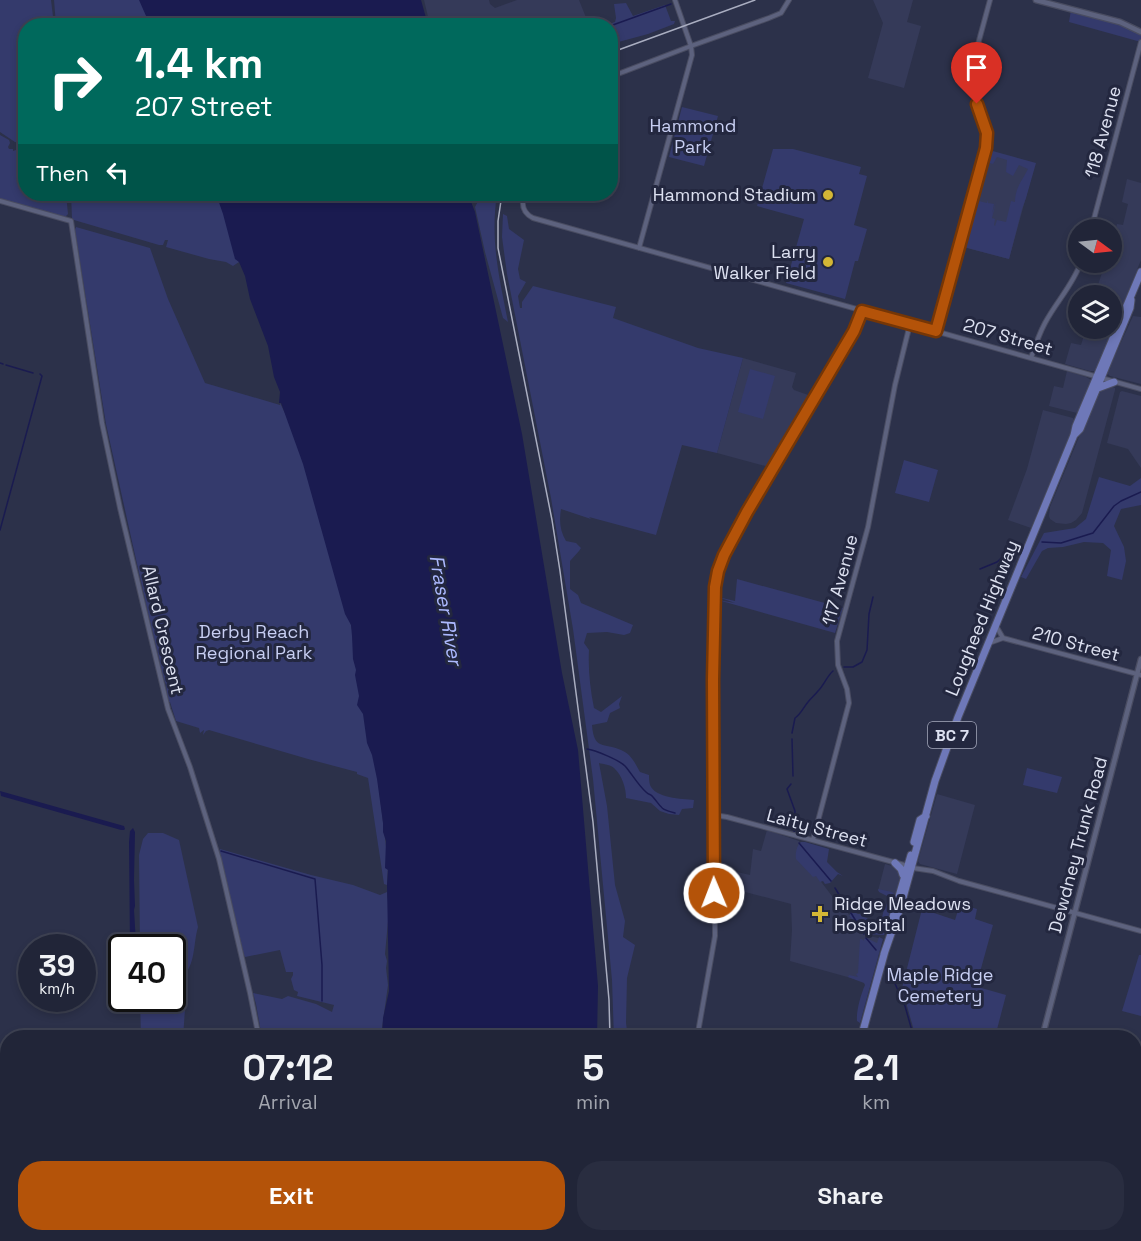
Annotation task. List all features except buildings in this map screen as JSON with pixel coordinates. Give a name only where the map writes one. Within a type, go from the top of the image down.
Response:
[{"type":"highway","name":"Lougheed Highway","points":[[884,954],[901,905],[920,820],[926,816],[935,781],[958,717],[1141,272]]},
{"type":"highway","name":"Lougheed Highway","points":[[1074,435],[1080,429],[1098,388],[1099,377]]},
{"type":"highway","points":[[1098,388],[1114,382]]},
{"type":"highway","points":[[895,863],[902,870],[903,878]]},
{"type":"highway","name":"Lougheed Highway","points":[[863,1030],[903,878],[911,867]]},
{"type":"main road","points":[[1036,0],[1120,22],[1141,32]]},
{"type":"main road","name":"Dewdney Trunk Road","points":[[1044,1030],[1139,675],[1141,659]]},
{"type":"street","points":[[639,248],[691,57],[691,46],[675,0]]},
{"type":"street","points":[[618,74],[781,13],[789,0]]},
{"type":"street","points":[[936,331],[986,148],[987,133],[970,80],[990,0]]},
{"type":"street","name":"118 Avenue","points":[[1093,219],[1141,42]]},
{"type":"street","points":[[682,50],[691,57]]},
{"type":"street","name":"Allard Crescent","points":[[0,201],[71,221],[102,423],[118,500],[166,704],[190,767],[219,859],[257,1030]]},
{"type":"street","name":"207 Street","points":[[522,201],[527,214],[533,218],[1141,389]]},
{"type":"street","points":[[1031,358],[1045,322],[1076,273]]},
{"type":"street","points":[[698,1030],[715,936],[713,680],[715,587],[718,571],[747,512],[854,331],[862,311]]},
{"type":"street","name":"117 Avenue","points":[[813,840],[849,703],[847,689],[838,665],[838,637],[868,527],[894,385],[910,324]]},
{"type":"street","points":[[988,644],[1003,638],[996,626]]},
{"type":"street","name":"210 Street","points":[[1003,638],[1139,675]]},
{"type":"street","name":"Laity Street","points":[[714,815],[933,871],[1141,931]]},
{"type":"shaded area","points":[[424,0],[489,0],[495,8],[517,0],[579,0],[586,18],[428,18]]},
{"type":"shaded area","points":[[873,0],[913,0],[907,22],[921,26],[904,88],[868,78],[883,23]]},
{"type":"shaded area","points":[[989,152],[1035,164],[1009,259],[963,247]]},
{"type":"shaded area","points":[[1127,179],[1141,183],[1141,260],[1122,307],[1122,285],[1098,285],[1102,273],[1122,273],[1122,225],[1128,204],[1122,202]]},
{"type":"shaded area","points":[[1133,316],[1141,317],[1141,384],[1110,376],[1107,373]]},
{"type":"shaded area","points":[[1083,339],[1109,339],[1094,371],[1065,364],[1071,343],[1081,345]]},
{"type":"shaded area","points":[[743,358],[796,373],[792,387],[794,390],[811,396],[769,467],[717,453]]},
{"type":"shaded area","points":[[1067,371],[1091,380],[1077,413],[1049,406],[1054,386],[1063,388]]},
{"type":"shaded area","points":[[1110,385],[1115,390],[1082,513],[1071,523],[1056,523],[1050,519],[1050,507],[1098,391]]},
{"type":"shaded area","points":[[1122,391],[1141,396],[1141,468],[1128,449],[1107,443]]},
{"type":"shaded area","points":[[1043,410],[1073,418],[1075,422],[1031,528],[1008,520],[1027,469]]},
{"type":"shaded area","points":[[937,794],[975,805],[957,874],[920,864],[918,861]]},
{"type":"shaded area","name":"Ridge Meadows Hospital","points":[[767,830],[799,841],[809,866],[835,900],[844,906],[853,922],[866,935],[882,939],[869,983],[790,961],[791,904],[734,889],[737,872],[750,875],[753,849],[761,851]]},
{"type":"shaded area","points":[[885,864],[896,867],[901,876],[895,895],[878,891]]},
{"type":"green space","points":[[0,0],[51,0],[53,18],[18,18],[18,143],[0,132]]},
{"type":"green space","points":[[54,0],[153,0],[162,18],[55,18]]},
{"type":"green space","points":[[626,3],[633,16],[665,5],[671,21],[675,21],[674,24],[648,34],[618,42],[618,18],[616,18],[614,4]]},
{"type":"green space","points":[[1071,10],[1120,22],[1141,32],[1141,42],[1069,22]]},
{"type":"green space","name":"Hammond Park","points":[[682,107],[718,116],[704,166],[669,157]]},
{"type":"green space","points":[[0,135],[9,140],[9,149],[16,150],[18,146],[18,201],[67,201],[68,214],[65,217],[0,199]]},
{"type":"green space","points":[[773,149],[793,149],[861,167],[859,174],[867,176],[854,225],[867,229],[858,261],[855,261],[845,299],[786,283],[804,219],[757,206]]},
{"type":"green space","points":[[989,150],[1036,163],[1009,259],[962,248],[975,200],[987,203],[988,200],[988,203],[994,204],[992,214],[996,202],[992,218],[995,219],[994,225],[997,220],[1006,222],[1011,201],[1015,202],[1018,189],[1028,169],[1019,165],[1013,176],[1006,172],[1007,160],[997,157],[993,164],[986,162]]},
{"type":"green space","points":[[71,201],[221,201],[239,262],[233,266],[226,262],[166,247],[168,240],[165,240],[163,245],[159,245],[72,218]]},
{"type":"green space","points":[[478,201],[496,201],[495,243],[508,322],[503,318],[475,207]]},
{"type":"green space","points":[[503,214],[507,216],[509,229],[524,240],[518,269],[520,279],[526,282],[518,296],[520,308],[533,286],[616,307],[613,318],[698,348],[743,358],[717,453],[682,445],[656,535],[561,509],[560,526],[566,541],[576,543],[581,548],[570,561],[570,589],[578,595],[581,603],[633,625],[630,633],[624,635],[607,632],[587,633],[584,643],[589,650],[594,708],[601,712],[622,696],[620,708],[610,713],[607,722],[592,725],[595,739],[601,744],[627,754],[640,772],[649,775],[650,785],[657,793],[694,800],[693,808],[682,809],[679,815],[660,811],[651,803],[626,798],[623,782],[617,771],[611,766],[599,763],[607,806],[615,885],[625,921],[623,937],[635,945],[627,978],[627,1030],[614,1030],[612,980],[593,779],[573,629],[502,237]]},
{"type":"green space","name":"Derby Reach Regional Park","points":[[76,227],[150,248],[168,299],[205,383],[280,405],[280,403],[295,433],[351,625],[373,739],[388,863],[387,885],[384,884],[368,778],[357,772],[209,730],[203,735],[204,730],[200,733],[199,728],[176,721],[170,702],[168,702],[166,685],[159,665],[106,424]]},
{"type":"green space","points":[[750,369],[775,376],[763,419],[738,412]]},
{"type":"green space","points":[[904,460],[938,470],[929,502],[895,493]]},
{"type":"green space","points":[[1099,477],[1130,486],[1141,478],[1141,505],[1121,509],[1114,526],[1124,547],[1126,561],[1122,580],[1107,576],[1111,550],[1103,543],[1084,542],[1042,551],[1026,579],[1021,577],[1044,533],[1075,528],[1086,519]]},
{"type":"green space","points":[[737,579],[843,608],[835,633],[718,600],[735,603],[718,597],[735,601]]},
{"type":"green space","points":[[1027,768],[1062,777],[1057,793],[1023,785]]},
{"type":"green space","points":[[148,833],[163,833],[179,840],[198,927],[192,960],[186,973],[186,934],[140,934],[139,855],[143,839]]},
{"type":"green space","points":[[801,842],[829,849],[827,862],[843,876],[838,874],[830,883],[825,884],[823,881],[820,882],[816,876],[813,877],[796,859],[798,845]]},
{"type":"green space","points":[[220,849],[353,885],[380,895],[387,892],[389,910],[385,954],[388,985],[382,1028],[388,1030],[261,1030],[253,993],[282,999],[288,996],[316,1004],[332,1012],[334,1005],[297,996],[298,992],[294,990],[291,979],[293,972],[286,972],[280,950],[245,957],[219,853]]},
{"type":"green space","points":[[878,889],[894,894],[884,935],[863,934],[849,915],[854,912],[860,914],[879,928],[889,897],[879,892]]},
{"type":"green space","name":"Maple Ridge Cemetery","points":[[960,904],[977,909],[975,919],[993,925],[977,983],[978,987],[1006,995],[997,1030],[914,1030],[902,988],[922,909],[955,920]]},
{"type":"green space","points":[[879,937],[883,939],[860,1023],[857,1021],[857,1012],[865,985],[848,977],[849,975],[858,977],[856,974],[858,973],[860,939],[864,941],[866,938],[877,943]]},
{"type":"green space","points":[[1139,955],[1141,955],[1141,1016],[1122,1011]]},
{"type":"green space","points":[[140,1012],[185,1012],[184,1030],[141,1030]]},
{"type":"water","points":[[139,0],[421,0],[426,18],[147,18]]},
{"type":"water","name":"Fraser River","points":[[218,201],[471,201],[475,212],[522,434],[562,673],[578,750],[598,986],[597,1030],[382,1030],[389,991],[386,841],[372,755],[367,743],[363,714],[357,705],[359,696],[353,659],[351,625],[345,614],[303,464],[281,403],[279,403],[280,392],[274,377],[268,346],[250,299],[245,276],[239,262],[235,259]]},
{"type":"water","points":[[0,791],[124,826],[125,829],[121,830],[1,796]]},
{"type":"water","points":[[133,828],[135,832],[135,934],[130,934],[130,831]]},
{"type":"waterway","points":[[618,23],[671,4]]},
{"type":"waterway","points":[[6,365],[33,373]]},
{"type":"waterway","points":[[0,530],[42,376],[40,374]]},
{"type":"waterway","points":[[1042,542],[1061,543],[1093,533],[1114,506],[1141,492]]},
{"type":"waterway","points":[[980,569],[997,562],[1014,548]]},
{"type":"waterway","points":[[844,667],[853,667],[862,662],[867,650],[869,614],[873,597]]},
{"type":"waterway","points":[[792,733],[795,718],[833,671]]},
{"type":"waterway","points":[[792,739],[793,776]]},
{"type":"waterway","points":[[587,749],[622,764],[662,808],[675,813]]},
{"type":"waterway","points":[[791,784],[787,789],[795,811],[794,832]]},
{"type":"waterway","points":[[799,843],[831,881]]},
{"type":"waterway","points":[[221,851],[315,879],[322,965],[322,1001]]},
{"type":"waterway","points":[[835,888],[849,911]]},
{"type":"waterway","points":[[851,913],[864,934]]},
{"type":"waterway","points":[[866,938],[876,950]]},
{"type":"waterway","points":[[888,968],[905,1006],[912,1030]]},
{"type":"railway","points":[[618,50],[755,0]]},
{"type":"railway","points":[[501,201],[498,248],[552,520],[593,822],[610,1030]]},
{"type":"place","name":"Hammond Stadium","points":[[828,195]]},
{"type":"place","name":"Larry Walker Field","points":[[828,262]]},
{"type":"place","name":"Ridge Meadows Hospital","points":[[820,914]]},
{"type":"route","points":[[714,893],[713,680],[715,587],[720,564],[747,512],[854,331],[862,311],[936,331],[986,148],[987,133],[977,104]]}]
